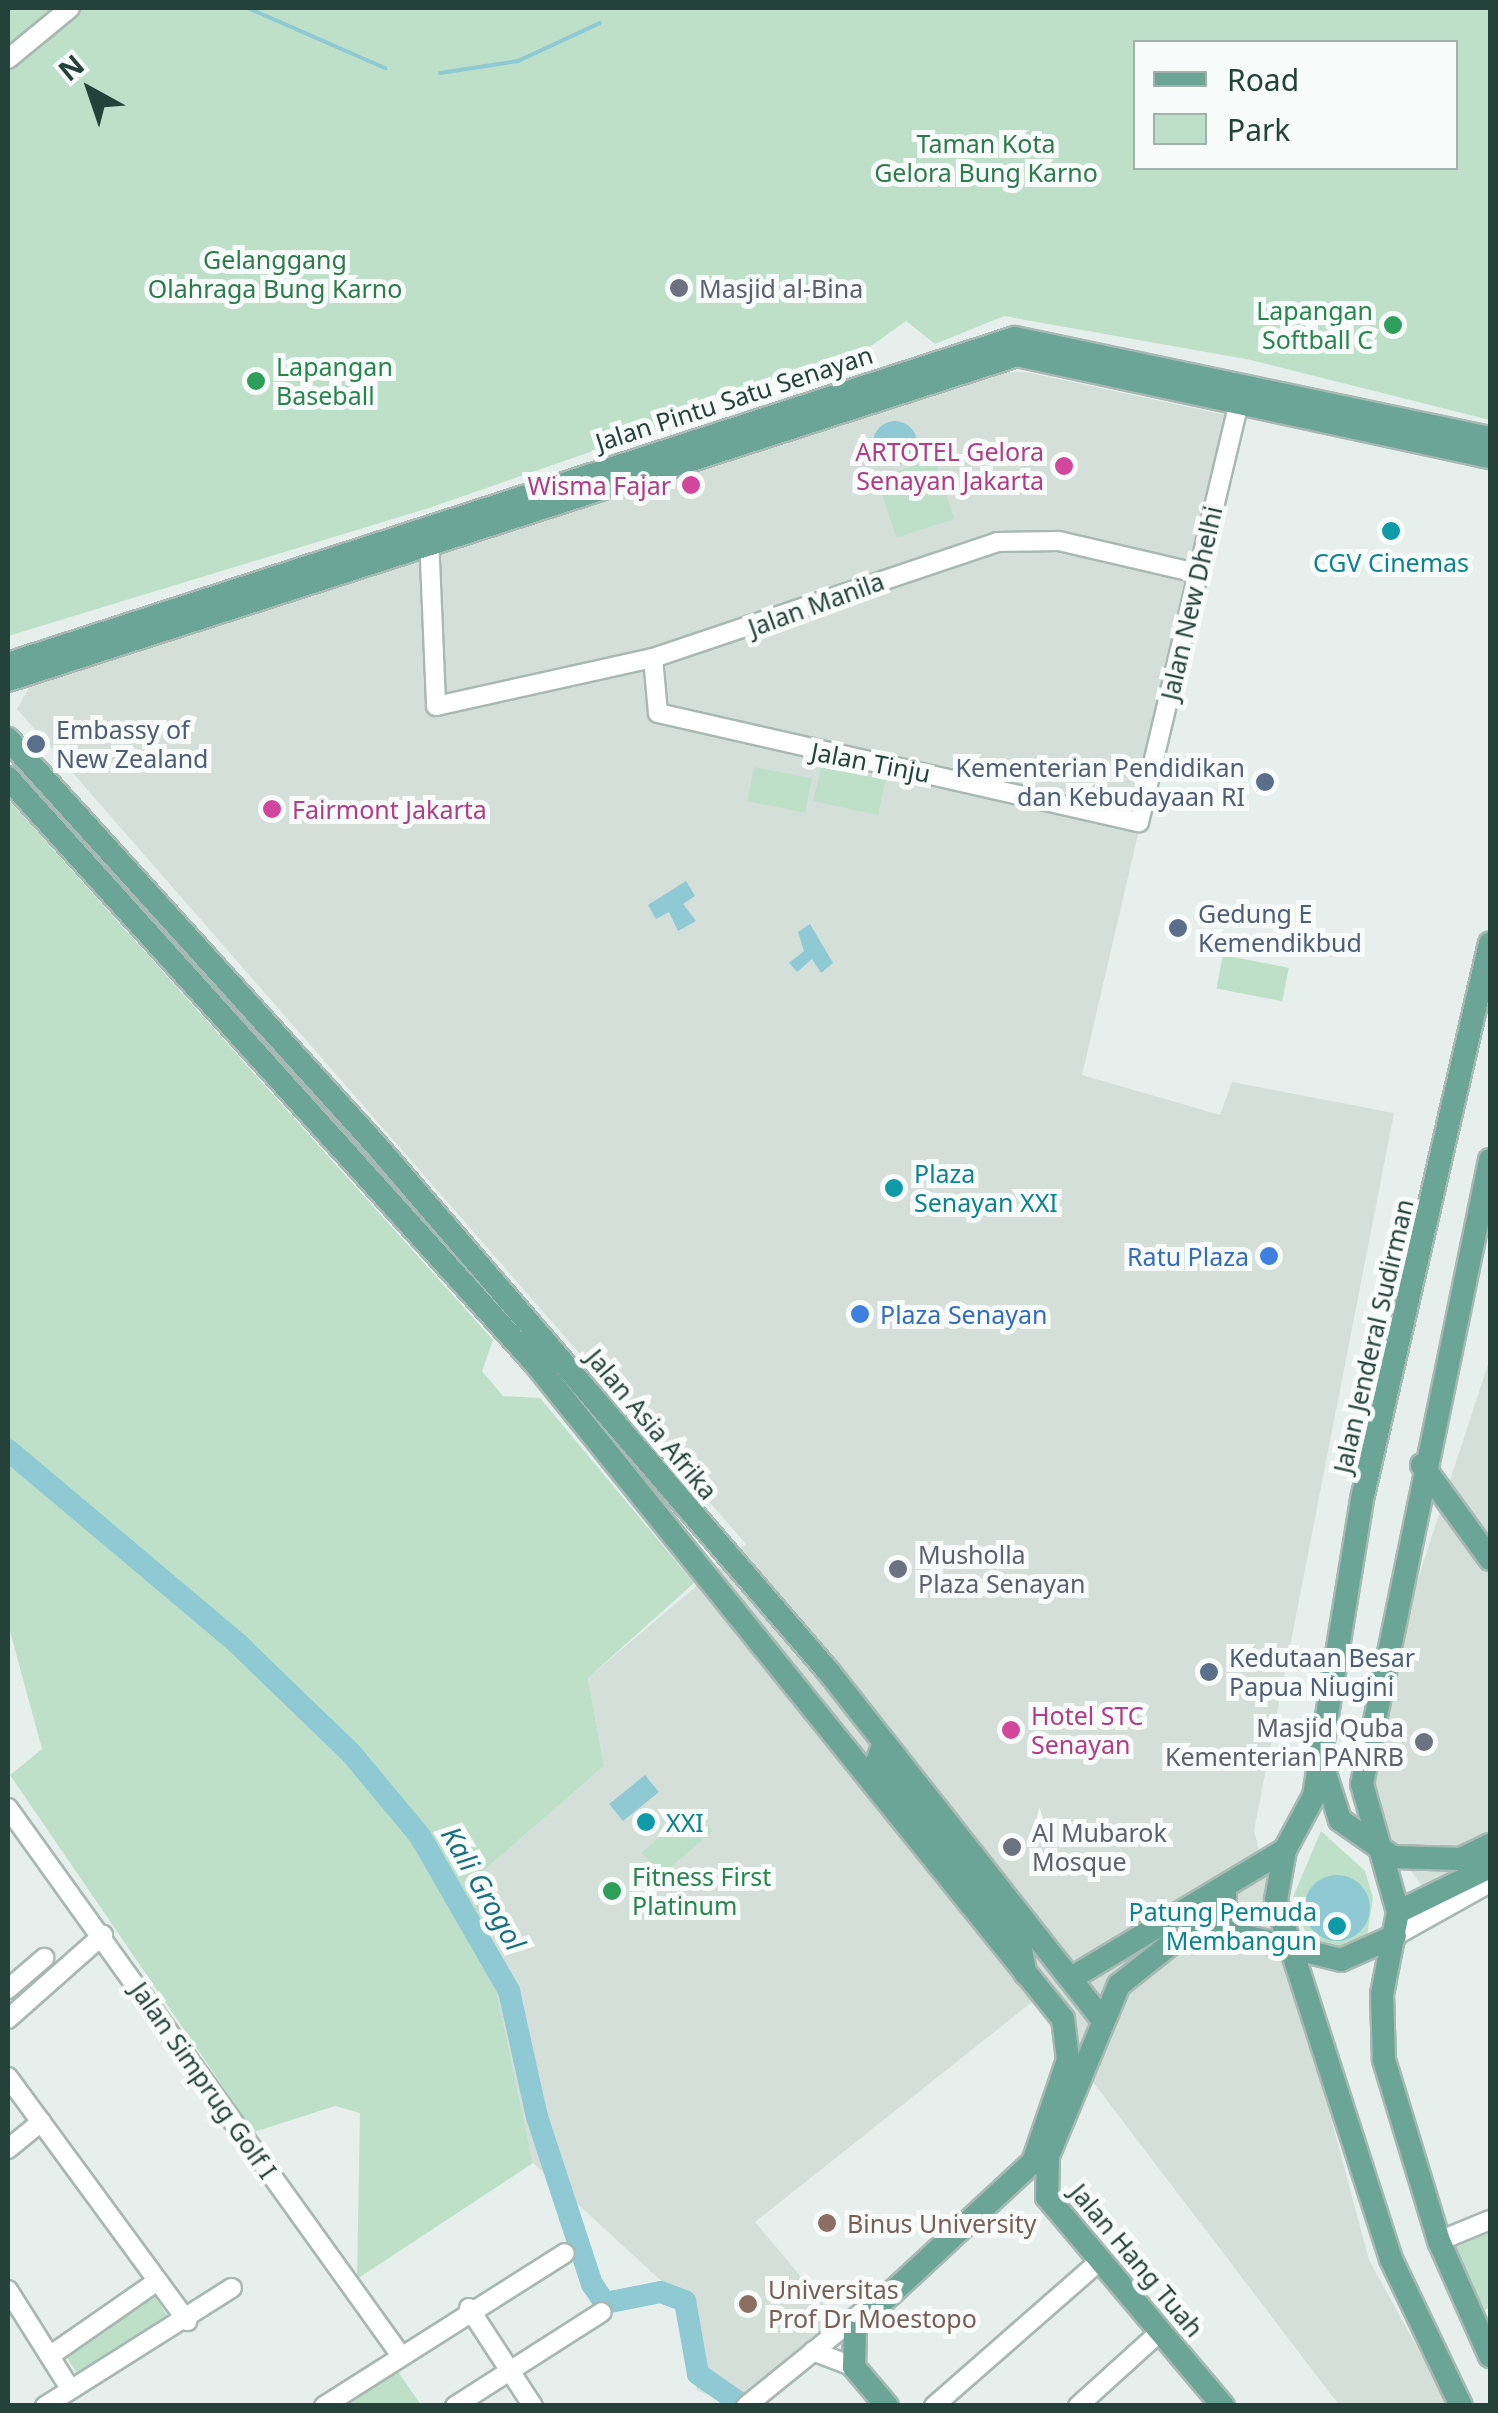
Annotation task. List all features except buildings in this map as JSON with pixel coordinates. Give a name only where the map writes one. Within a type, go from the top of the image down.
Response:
[{"type":"main road","name":"Jalan Pintu Satu Senayan","points":[[9,673],[412,546],[998,340],[1034,338],[1241,395],[1490,438]]},
{"type":"main road","name":"Jalan Pintu Satu Senayan","points":[[1358,418],[1490,457]]},
{"type":"main road","name":"Jalan Asia Afrika","points":[[8,729],[13,745],[78,838],[528,1338],[884,1743],[1075,1976]]},
{"type":"main road","name":"Jalan Asia Afrika","points":[[8,778],[78,838]]},
{"type":"main road","name":"Jalan Jenderal Sudirman","points":[[1284,1850],[1314,1796],[1357,1526],[1490,943]]},
{"type":"main road","points":[[1490,1160],[1422,1464],[1364,1767],[1363,1804],[1382,1851],[1398,1912],[1382,2045],[1438,2241],[1483,2319],[1490,2356]]},
{"type":"main road","name":"Jalan Asia Afrika","points":[[528,1338],[806,1689],[856,1766],[1070,2031],[1068,2060],[1033,2162],[1000,2196],[870,2306]]},
{"type":"main road","points":[[1422,1464],[1490,1558]]},
{"type":"main road","points":[[884,1743],[876,1765],[1020,1938],[1025,1973]]},
{"type":"main road","points":[[1322,1744],[1332,1806],[1382,1851],[1412,1861],[1479,1856],[1490,1845]]},
{"type":"main road","points":[[1102,2019],[1075,1976],[1103,1965],[1284,1850]]},
{"type":"main road","points":[[1284,1850],[1276,1900],[1288,1947],[1319,2012],[1391,2259],[1461,2406]]},
{"type":"main road","points":[[1398,1912],[1490,1867]]},
{"type":"main road","points":[[1103,1965],[1119,1985],[1225,1912],[1225,1891]]},
{"type":"main road","points":[[1184,1937],[1232,1933],[1340,1960],[1395,1936]]},
{"type":"main road","name":"Jalan Hang Tuah","points":[[1119,1985],[1048,2156],[1046,2197],[1223,2406]]},
{"type":"main road","points":[[1000,2196],[1046,2197]]},
{"type":"main road","points":[[870,2306],[849,2342],[854,2367],[887,2406]]},
{"type":"street","points":[[8,59],[70,8]]},
{"type":"street","name":"Jalan New Dhelhi","points":[[1139,822],[1241,395]]},
{"type":"street","name":"Jalan Manila","points":[[412,546],[436,706],[654,658],[997,542],[1058,540],[1196,573]]},
{"type":"street","name":"Jalan Tinju","points":[[654,658],[658,713],[1139,822]]},
{"type":"street","name":"Jalan Simprug Golf I","points":[[8,1808],[103,1935],[399,2353]]},
{"type":"street","points":[[1395,1936],[1490,1883]]},
{"type":"street","points":[[8,2018],[103,1935]]},
{"type":"street","points":[[8,1990],[44,1958]]},
{"type":"street","points":[[8,2076],[186,2321]]},
{"type":"street","points":[[8,2149],[41,2122]]},
{"type":"street","points":[[1438,2241],[1490,2220]]},
{"type":"street","points":[[324,2406],[469,2308],[565,2252]]},
{"type":"street","points":[[934,2406],[1101,2260]]},
{"type":"street","points":[[51,2355],[156,2282]]},
{"type":"street","points":[[45,2406],[69,2388],[186,2321],[232,2288]]},
{"type":"street","points":[[8,2290],[69,2388]]},
{"type":"street","points":[[748,2403],[870,2306]]},
{"type":"street","points":[[469,2308],[533,2406]]},
{"type":"street","points":[[455,2406],[602,2312]]},
{"type":"street","points":[[1078,2406],[1161,2331]]},
{"type":"street","points":[[813,2351],[854,2367]]},
{"type":"shaded area","points":[[976,372],[1026,372],[1235,417],[1082,1075],[1220,1115],[1232,1082],[1394,1113],[1254,1831],[1369,2260],[1449,2405],[1339,2405],[1032,2002],[755,2222],[836,2318],[730,2405],[697,2390],[670,2289],[533,2163],[473,1880],[604,1766],[588,1678],[746,1544],[17,709],[33,681]]},
{"type":"shaded area","points":[[1490,1358],[1490,1869],[1439,1909],[1381,1830],[1360,1757]]},
{"type":"green space","name":"Gelanggang Olahraga Bung Karno","points":[[8,8],[1490,8],[1490,420],[1251,360],[1004,316],[935,344],[906,321],[864,351],[867,362],[707,403],[662,427],[429,508],[8,636]]},
{"type":"green space","points":[[935,459],[954,519],[896,538],[877,478]]},
{"type":"green space","points":[[821,766],[886,780],[878,815],[814,801]]},
{"type":"green space","points":[[754,767],[812,778],[805,813],[747,801]]},
{"type":"green space","points":[[8,799],[493,1340],[482,1371],[503,1396],[540,1398],[694,1583],[588,1678],[604,1766],[473,1880],[533,2163],[357,2279],[360,2113],[335,2106],[254,2132],[10,1775],[42,1749],[8,1624]]},
{"type":"green space","points":[[1223,955],[1289,968],[1282,1001],[1217,988]]},
{"type":"green space","points":[[693,1808],[713,1831],[661,1875],[642,1853]]},
{"type":"green space","points":[[1321,1831],[1365,1871],[1373,1898],[1367,1936],[1334,1952],[1308,1940],[1293,1897]]},
{"type":"green space","points":[[1490,2213],[1490,2306],[1475,2319],[1435,2234]]},
{"type":"green space","points":[[151,2290],[172,2323],[81,2380],[60,2347]]},
{"type":"green space","points":[[392,2363],[421,2405],[335,2406]]},
{"type":"water","points":[[895,421],[911,427],[917,443],[911,459],[895,465],[879,459],[873,443],[879,427]]},
{"type":"water","points":[[686,881],[695,896],[683,904],[696,921],[678,931],[669,912],[656,919],[648,905]]},
{"type":"water","points":[[810,924],[833,963],[821,973],[812,959],[797,972],[789,963],[804,951],[798,932]]},
{"type":"water","points":[[645,1775],[659,1792],[623,1821],[609,1804]]},
{"type":"water","points":[[1337,1875],[1360,1885],[1370,1908],[1360,1931],[1337,1941],[1314,1931],[1304,1908],[1314,1885]]},
{"type":"waterway","points":[[248,8],[385,68]]},
{"type":"waterway","points":[[440,73],[518,61],[600,23]]},
{"type":"waterway","name":"Kali Grogol","points":[[8,1450],[238,1644],[351,1753],[420,1836],[509,1991],[537,2117],[592,2284],[605,2303],[661,2292],[685,2301],[698,2374],[744,2406]]},
{"type":"place","name":"Masjid al-Bina","points":[[679,288]]},
{"type":"place","name":"Lapangan Softball C","points":[[1393,325]]},
{"type":"place","name":"Lapangan Baseball","points":[[256,381]]},
{"type":"place","name":"ARTOTEL Gelora Senayan Jakarta","points":[[1064,466]]},
{"type":"place","name":"Wisma Fajar","points":[[691,485]]},
{"type":"place","name":"CGV Cinemas","points":[[1391,531]]},
{"type":"place","name":"Embassy of New Zealand","points":[[36,744]]},
{"type":"place","name":"Kementerian Pendidikan dan Kebudayaan RI","points":[[1265,782]]},
{"type":"place","name":"Fairmont Jakarta","points":[[272,809]]},
{"type":"place","name":"Gedung E Kemendikbud","points":[[1178,928]]},
{"type":"place","name":"Plaza Senayan XXI","points":[[894,1188]]},
{"type":"place","name":"Ratu Plaza","points":[[1269,1256]]},
{"type":"place","name":"Plaza Senayan","points":[[860,1314]]},
{"type":"place","name":"Musholla Plaza Senayan","points":[[898,1569]]},
{"type":"place","name":"Kedutaan Besar Papua Niugini","points":[[1209,1672]]},
{"type":"place","name":"Hotel STC Senayan","points":[[1011,1730]]},
{"type":"place","name":"Masjid Quba Kementerian PANRB","points":[[1424,1742]]},
{"type":"place","name":"XXI","points":[[646,1822]]},
{"type":"place","name":"Al Mubarok Mosque","points":[[1012,1847]]},
{"type":"place","name":"Fitness First Platinum","points":[[612,1891]]},
{"type":"place","name":"Patung Pemuda Membangun","points":[[1337,1926]]},
{"type":"place","name":"Binus University","points":[[827,2223]]},
{"type":"place","name":"Universitas Prof Dr Moestopo","points":[[748,2304]]},
{"type":"park label","name":"Taman Kota Gelora Bung Karno","points":[[986,158]]}]
